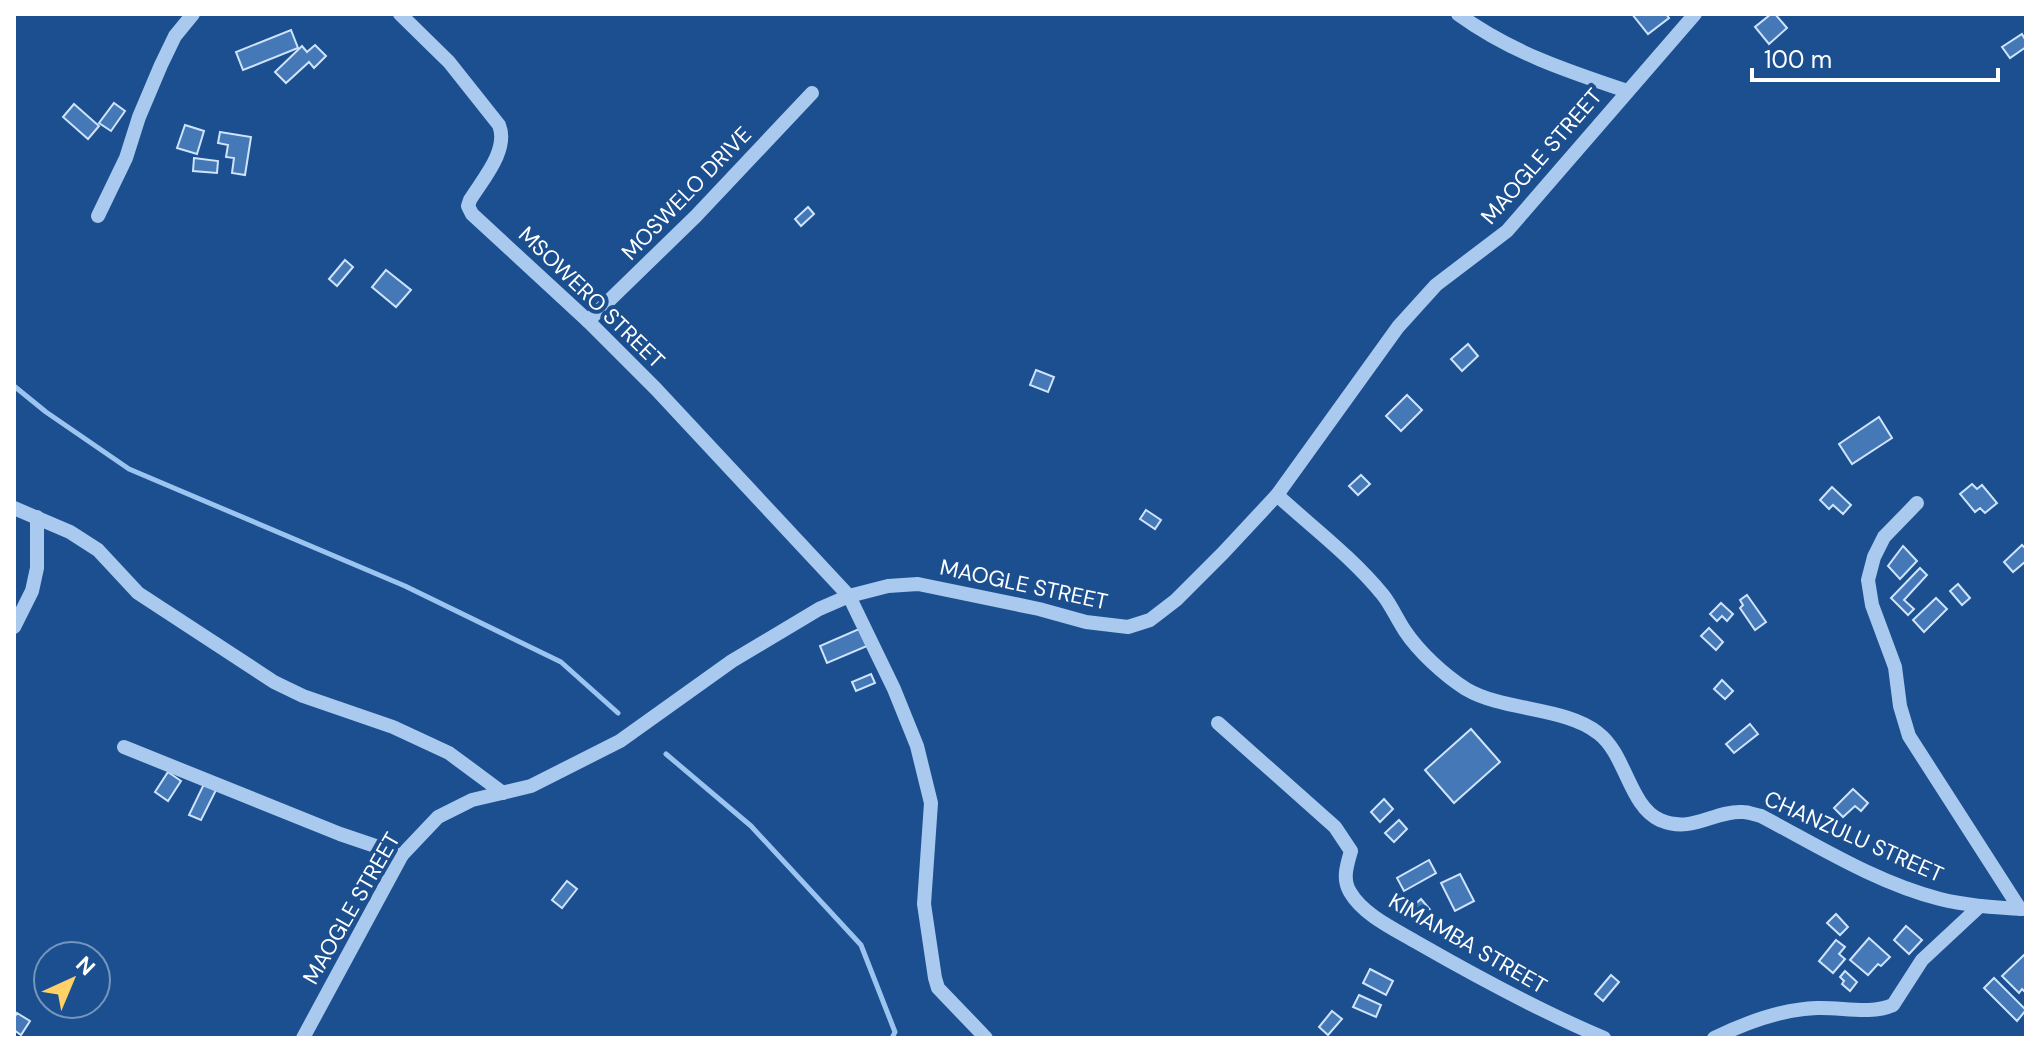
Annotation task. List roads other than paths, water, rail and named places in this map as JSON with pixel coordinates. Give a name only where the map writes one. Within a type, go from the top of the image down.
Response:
[{"type":"street","points":[[98,216],[126,158],[161,65],[175,36],[193,14]]},
{"type":"street","name":"MSOWERO STREET","points":[[400,14],[449,62],[499,125],[503,135],[500,150],[470,200],[468,206],[472,214],[588,321],[697,432],[849,596],[894,689],[917,746],[931,803],[924,904],[938,988],[986,1038]]},
{"type":"street","points":[[1458,14],[1489,36],[1523,54],[1627,91]]},
{"type":"street","name":"MAOGLE STREET","points":[[303,1038],[402,855],[438,817],[472,800],[531,786],[620,741],[732,661],[819,609],[849,596],[888,586],[918,584],[1086,622],[1128,627],[1150,620],[1176,600],[1277,495],[1398,327],[1436,285],[1507,231],[1695,14]]},
{"type":"street","name":"MOSWELO DRIVE","points":[[588,321],[696,216],[812,93]]},
{"type":"street","name":"CHANZULU STREET","points":[[1277,495],[1352,562],[1384,596],[1407,633],[1425,654],[1467,690],[1514,706],[1563,717],[1598,732],[1611,745],[1647,810],[1658,819],[1694,825],[1741,811],[1761,816],[1902,886],[1940,899],[2023,909]]},
{"type":"street","points":[[1917,503],[1884,537],[1874,557],[1868,580],[1872,605],[1895,667],[1900,706],[1909,736],[2023,909]]},
{"type":"street","points":[[14,508],[70,532],[98,550],[138,593],[274,682],[303,696],[393,727],[449,753],[503,793]]},
{"type":"street","points":[[14,627],[32,591],[37,568],[37,517]]},
{"type":"street","name":"KIMAMBA STREET","points":[[1218,723],[1335,827],[1351,851],[1345,884],[1364,908],[1466,971],[1550,1015],[1604,1038]]},
{"type":"street","points":[[124,747],[340,834],[402,855]]},
{"type":"street","points":[[1714,1038],[1773,1016],[1814,1008],[1874,1010],[1893,1005],[1922,960],[1980,906]]},
{"type":"waterway","points":[[14,386],[129,469],[405,586],[561,662],[618,713]]},
{"type":"waterway","points":[[666,754],[751,826],[861,945],[895,1032],[892,1038]]}]
